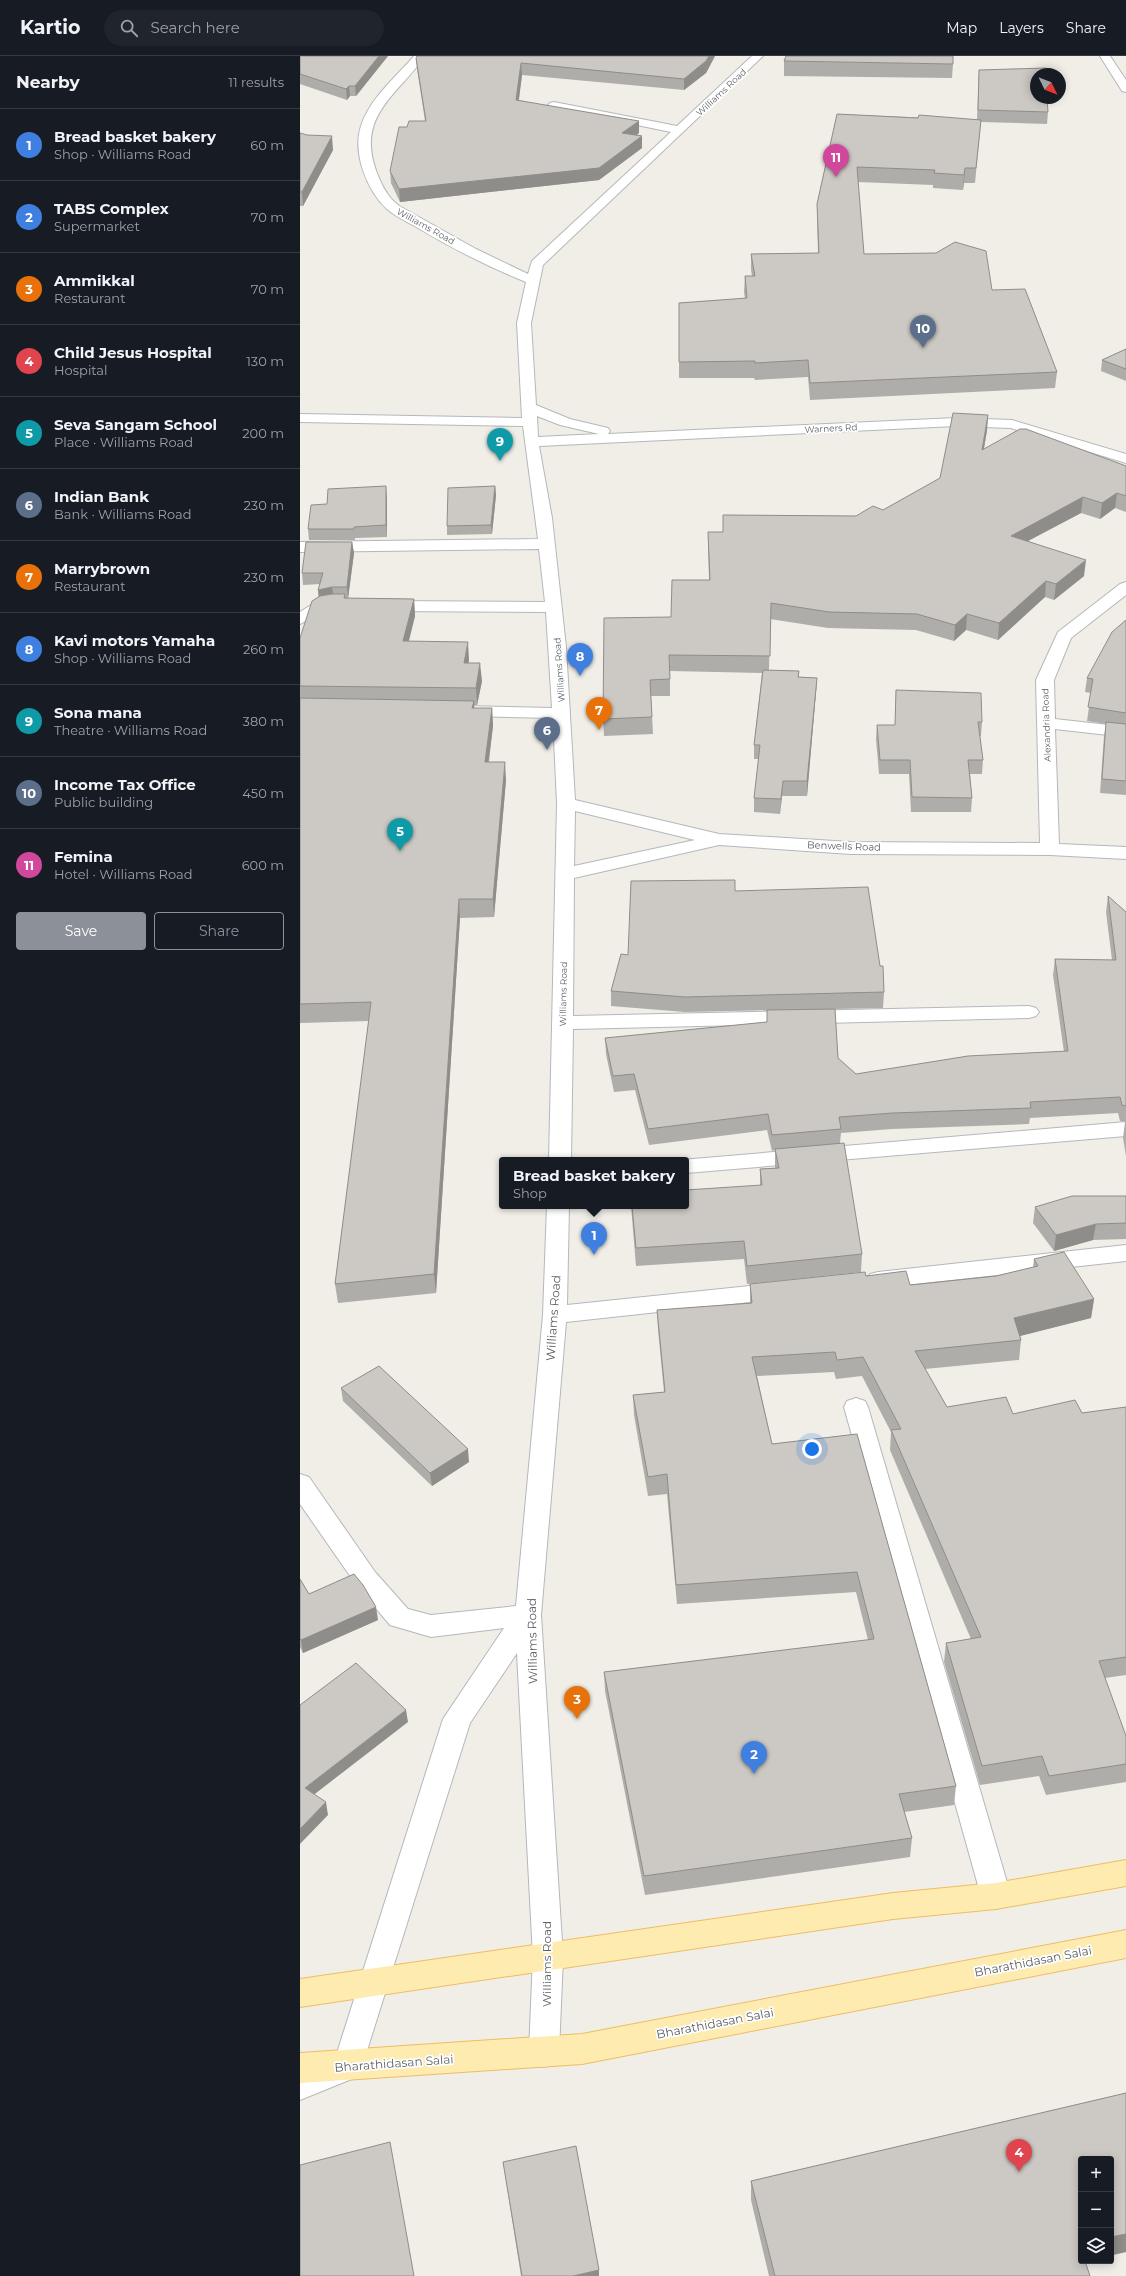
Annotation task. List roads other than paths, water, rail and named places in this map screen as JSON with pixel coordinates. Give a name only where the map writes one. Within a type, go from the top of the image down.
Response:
[{"type":"main road","points":[[300,1993],[893,1906],[996,1896],[1126,1873]]},
{"type":"main road","name":"Bharathidasan Salai","points":[[300,2068],[348,2066],[582,2049],[1126,1944]]},
{"type":"street","name":"Williams Road","points":[[420,56],[378,103],[367,126],[365,135],[366,153],[374,182],[390,205],[430,229],[510,271],[533,280]]},
{"type":"street","name":"Williams Road","points":[[560,1157],[566,803],[562,713],[553,607],[546,544],[531,442],[524,323],[537,264],[758,56]]},
{"type":"street","points":[[1105,56],[1126,89]]},
{"type":"street","points":[[554,105],[680,130]]},
{"type":"street","points":[[300,418],[530,415],[565,422],[591,430],[639,437]]},
{"type":"street","name":"Warners Rd","points":[[531,442],[956,422],[1012,424],[1126,459]]},
{"type":"street","points":[[300,547],[546,544]]},
{"type":"street","name":"Alexandria Road","points":[[1050,849],[1045,680],[1064,636],[1126,587]]},
{"type":"street","points":[[300,619],[317,608],[358,605],[553,607]]},
{"type":"street","points":[[443,711],[562,713]]},
{"type":"street","points":[[1046,723],[1126,732]]},
{"type":"street","name":"Benwells Road","points":[[566,803],[719,840],[851,848],[1050,849],[1126,853]]},
{"type":"street","points":[[565,874],[719,840]]},
{"type":"street","points":[[562,1023],[1029,1012]]},
{"type":"street","points":[[689,1166],[1126,1129]]},
{"type":"street","name":"Williams Road","points":[[544,2052],[548,1957],[528,1615],[555,1315],[558,1209]]},
{"type":"street","points":[[856,1282],[1126,1254]]},
{"type":"street","points":[[555,1315],[801,1288]]},
{"type":"street","points":[[856,1407],[996,1896]]},
{"type":"street","points":[[300,1484],[366,1579],[399,1617],[431,1626],[528,1615]]},
{"type":"street","points":[[300,2084],[348,2066],[376,1983],[404,1886],[457,1719],[528,1615]]},
{"type":"place","name":"Femina","points":[[836,177]]},
{"type":"place","name":"Income Tax Office","points":[[923,348]]},
{"type":"place","name":"Sona mana","points":[[500,461]]},
{"type":"place","name":"Kavi motors Yamaha","points":[[580,676]]},
{"type":"place","name":"Marrybrown","points":[[599,730]]},
{"type":"place","name":"Indian Bank","points":[[547,750]]},
{"type":"place","name":"Seva Sangam School","points":[[400,851]]},
{"type":"place","name":"Bread basket bakery","points":[[594,1255]]},
{"type":"place","name":"Ammikkal","points":[[577,1719]]},
{"type":"place","name":"TABS Complex","points":[[754,1774]]},
{"type":"place","name":"Child Jesus Hospital","points":[[1019,2172]]}]
